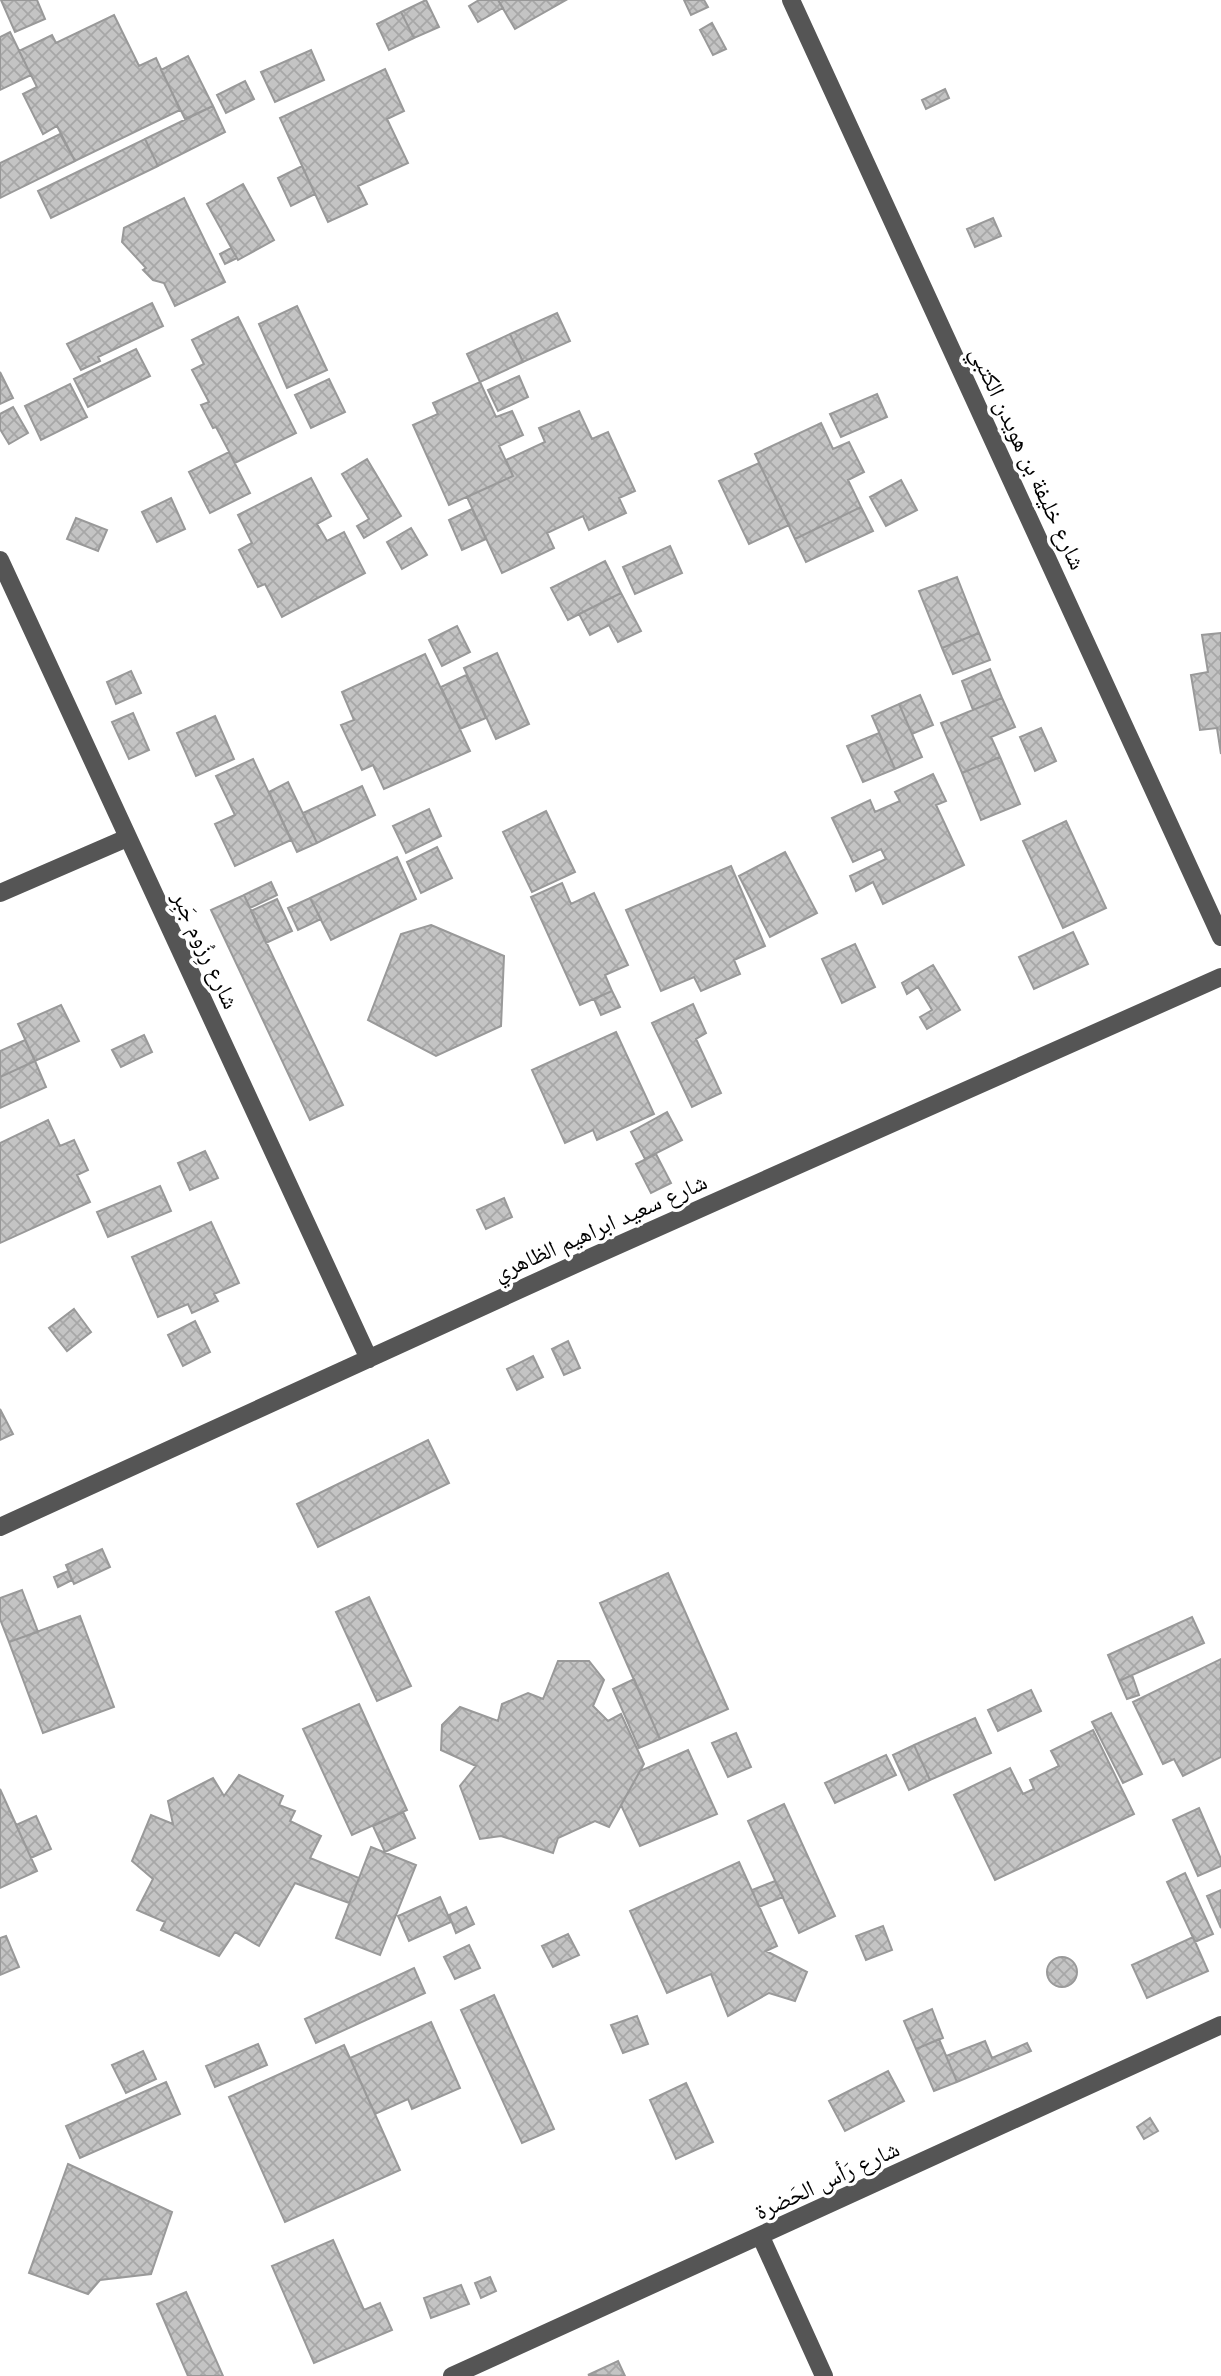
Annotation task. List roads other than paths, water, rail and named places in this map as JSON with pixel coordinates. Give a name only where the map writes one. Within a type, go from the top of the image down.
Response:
[{"type":"street","name":"شارع خليفة بن هويدن الكتبي","points":[[791,0],[1221,937]]},
{"type":"street","name":"شارع رِزُوم جَبِر","points":[[0,560],[369,1359]]},
{"type":"street","points":[[0,893],[127,838]]},
{"type":"street","name":"شارع سعيد ابراهيم الظاهري","points":[[0,1527],[1221,977]]},
{"type":"street","name":"شارع رَأس الحَضرة","points":[[452,2376],[1221,2025]]},
{"type":"street","points":[[761,2237],[824,2376]]}]
